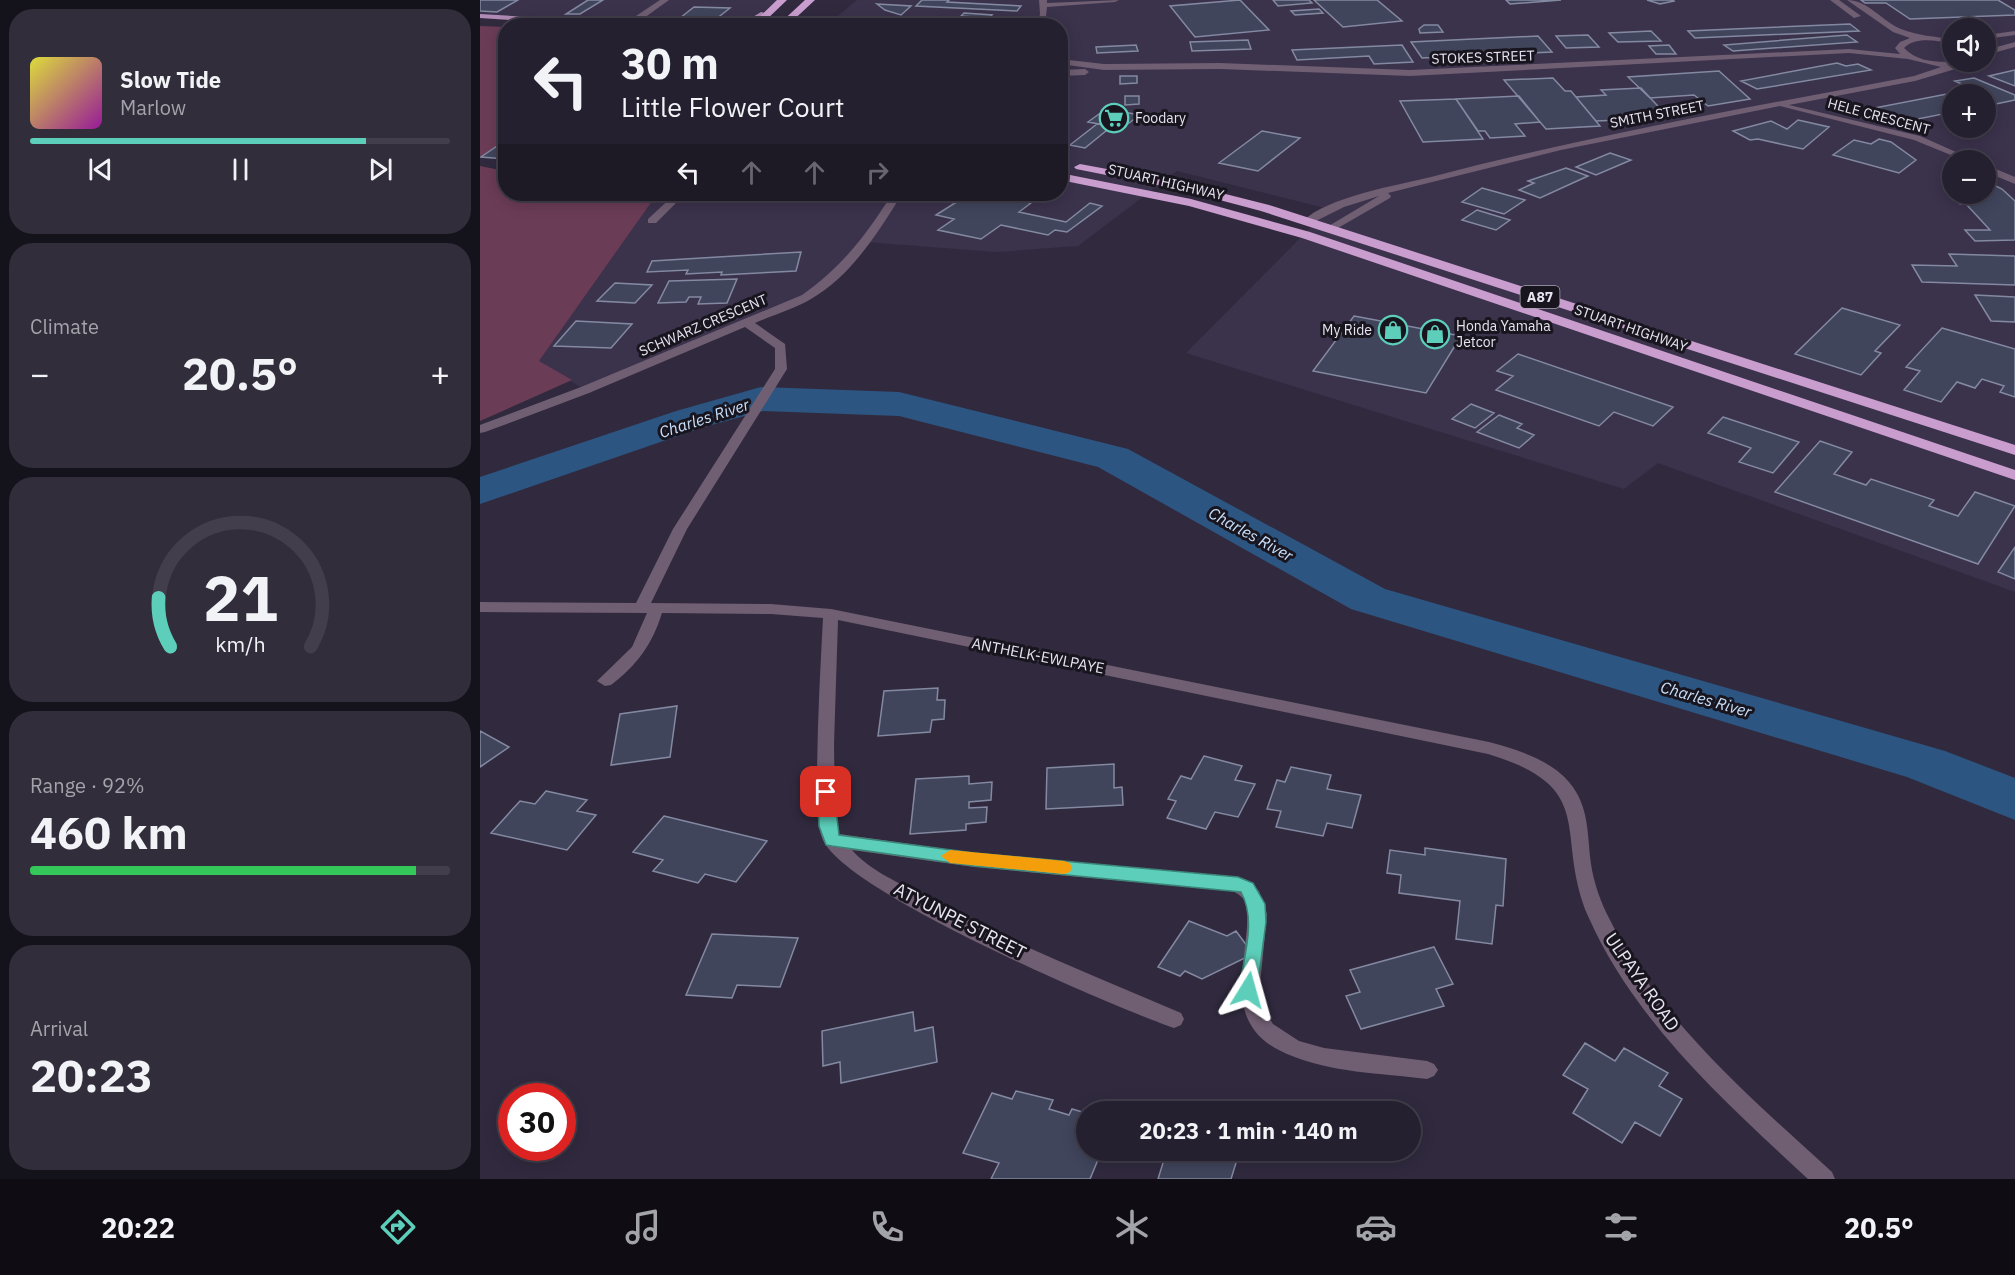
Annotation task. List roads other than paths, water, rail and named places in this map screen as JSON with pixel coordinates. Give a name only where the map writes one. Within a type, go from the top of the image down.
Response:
[{"type":"highway","points":[[761,18],[782,0]]},
{"type":"highway","points":[[790,18],[810,0]]},
{"type":"highway","name":"STUART HIGHWAY","points":[[1068,166],[1193,190],[1308,221],[2015,450]]},
{"type":"highway","name":"STUART HIGHWAY","points":[[1068,178],[1191,203],[1315,238],[2015,475]]},
{"type":"highway","points":[[1292,232],[1308,221]]},
{"type":"highway","points":[[1315,238],[1331,229]]},
{"type":"main road","points":[[757,18],[764,14]]},
{"type":"main road","points":[[480,19],[498,20]]},
{"type":"main road","points":[[480,19],[498,20]]},
{"type":"street","points":[[639,18],[665,0]]},
{"type":"street","points":[[1042,18],[1044,3],[1115,0]]},
{"type":"street","points":[[1834,0],[1863,20]]},
{"type":"street","points":[[1851,0],[1896,30],[1925,39],[1942,40]]},
{"type":"street","points":[[1871,25],[1903,43],[1899,48],[1910,57]]},
{"type":"street","points":[[1996,36],[2015,33]]},
{"type":"street","name":"STOKES STREET","points":[[1823,52],[1925,39]]},
{"type":"street","points":[[1996,50],[2015,44]]},
{"type":"street","name":"STOKES STREET","points":[[1145,67],[1446,73],[1869,51],[1942,64]]},
{"type":"street","name":"SMITH STREET","points":[[1881,84],[1915,72],[1918,67],[1910,57]]},
{"type":"street","points":[[1068,62],[1094,66],[1145,67]]},
{"type":"street","points":[[1068,73],[1145,67]]},
{"type":"street","name":"SMITH STREET","points":[[1308,221],[1351,200],[1536,152],[1923,76],[1942,70]]},
{"type":"street","name":"HELE CRESCENT","points":[[1778,104],[1917,138],[1946,150]]},
{"type":"street","points":[[1996,172],[2015,181]]},
{"type":"street","name":"SMITH STREET","points":[[1331,229],[1388,195],[1440,177]]},
{"type":"street","points":[[651,221],[672,201]]},
{"type":"street","name":"SCHWARZ CRESCENT","points":[[480,429],[585,390],[806,297],[842,272],[854,259],[892,201]]},
{"type":"street","points":[[605,681],[636,656],[646,638],[649,608],[680,529],[781,369],[781,347],[746,322]]},
{"type":"street","name":"ANTHELK-EWLPAYE","points":[[480,607],[771,609],[831,614],[1489,748],[1520,757],[1545,770],[1574,801]]},
{"type":"street","points":[[831,614],[824,755],[828,826],[832,840],[974,860],[1238,884],[1252,892],[1257,904],[1258,922],[1248,990],[1251,1005],[1259,1023],[1291,1047],[1320,1055],[1427,1070]]},
{"type":"street","name":"ULPAYA ROAD","points":[[1574,801],[1580,819],[1584,874],[1599,919],[1624,963],[1670,1028],[1824,1179]]},
{"type":"street","name":"ATYUNPE STREET","points":[[832,840],[839,850],[868,873],[934,912],[1174,1019]]},
{"type":"waterway","name":"Charles River","points":[[480,491],[690,419],[761,399],[899,404],[1113,458],[1368,599],[1926,764],[2015,800]]},
{"type":"place","name":"Foodary","points":[[1114,118]]},
{"type":"place","name":"My Ride","points":[[1393,330]]},
{"type":"place","name":"Honda Yamaha Jetcor","points":[[1435,334]]}]
